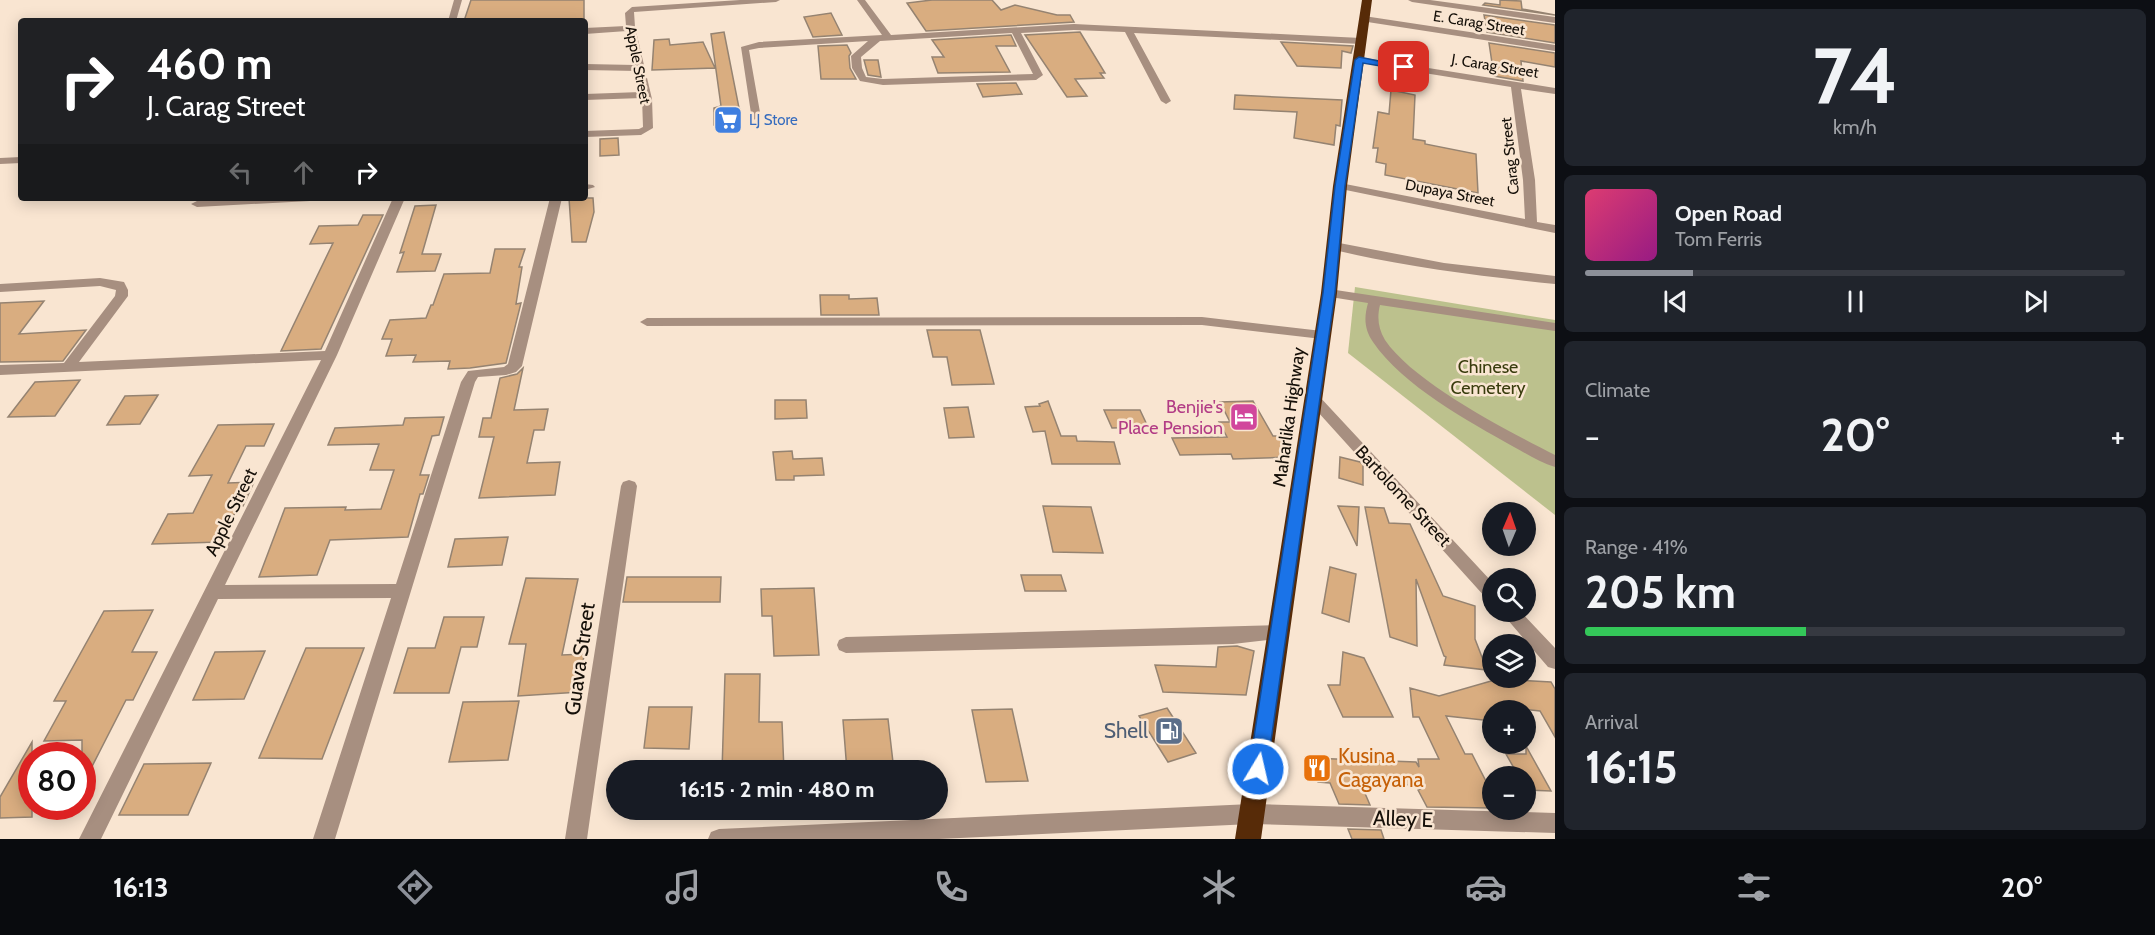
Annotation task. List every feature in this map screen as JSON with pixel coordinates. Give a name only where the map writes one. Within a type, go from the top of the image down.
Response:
[{"type":"highway","name":"Maharlika Highway","points":[[1248,839],[1329,293],[1340,186],[1366,8]]},
{"type":"street","points":[[453,18],[458,0]]},
{"type":"street","name":"Apple Street","points":[[588,135],[645,130],[648,125],[642,68],[629,13],[636,9],[776,0]]},
{"type":"street","points":[[861,0],[883,37]]},
{"type":"street","points":[[1412,0],[1555,20]]},
{"type":"street","name":"E. Carag Street","points":[[1366,8],[1555,48]]},
{"type":"street","points":[[756,118],[745,53],[747,48],[883,37],[1074,27],[1361,41]]},
{"type":"street","points":[[588,31],[631,28]]},
{"type":"street","points":[[883,37],[856,56],[857,68],[863,79],[883,82],[1036,77],[1038,75],[1015,30]]},
{"type":"street","points":[[1128,30],[1166,101]]},
{"type":"street","name":"J. Carag Street","points":[[1359,60],[1555,91]]},
{"type":"street","points":[[588,67],[642,68]]},
{"type":"street","name":"Carag Street","points":[[1516,85],[1529,180],[1531,224]]},
{"type":"street","points":[[588,97],[645,95]]},
{"type":"street","points":[[0,161],[18,160]]},
{"type":"street","name":"Dupaya Street","points":[[1340,186],[1555,229]]},
{"type":"street","points":[[197,204],[254,201]]},
{"type":"street","name":"Apple Street","points":[[90,839],[330,355],[398,201]]},
{"type":"street","points":[[324,839],[471,376],[479,372],[512,370],[515,366],[555,201]]},
{"type":"street","points":[[1334,246],[1441,268],[1555,280]]},
{"type":"street","points":[[0,288],[100,282],[119,285],[122,290],[121,296],[69,366]]},
{"type":"street","points":[[1329,293],[1555,327]]},
{"type":"street","points":[[1375,299],[1371,322],[1375,335],[1384,348],[1410,372],[1517,443],[1555,462]]},
{"type":"street","points":[[647,322],[1202,321],[1322,335]]},
{"type":"street","points":[[0,370],[330,355]]},
{"type":"street","name":"Bartolome Street","points":[[1313,398],[1482,582]]},
{"type":"street","name":"Guava Street","points":[[576,839],[629,486]]},
{"type":"street","points":[[213,592],[402,591]]},
{"type":"street","points":[[1519,622],[1555,661]]},
{"type":"street","points":[[846,645],[1278,633]]},
{"type":"street","name":"Alley E","points":[[719,839],[1251,814],[1555,823]]},
{"type":"green space","name":"Chinese Cemetery","points":[[1355,287],[1555,320],[1555,515],[1348,353]]},
{"type":"building","points":[[471,0],[584,0],[584,18],[465,18]]},
{"type":"building","points":[[932,0],[992,0],[1001,10],[1015,5],[1057,15],[1070,15],[1074,22],[926,31],[907,3]]},
{"type":"building","points":[[1500,0],[1521,1],[1522,9],[1555,15],[1483,5],[1485,3],[1500,5]]},
{"type":"building","points":[[831,13],[842,35],[813,37],[804,17]]},
{"type":"building","points":[[1484,15],[1555,25],[1555,43],[1487,32]]},
{"type":"building","points":[[724,32],[740,113],[739,124],[714,125],[714,108],[721,106],[711,34]]},
{"type":"building","points":[[1080,32],[1105,73],[1100,73],[1104,78],[1075,79],[1087,96],[1067,97],[1025,35]]},
{"type":"building","points":[[1011,35],[1016,46],[996,46],[1010,72],[938,73],[932,57],[944,57],[932,40]]},
{"type":"building","points":[[669,39],[670,45],[703,42],[715,68],[652,70],[654,40]]},
{"type":"building","points":[[1281,42],[1353,46],[1351,53],[1342,51],[1341,68],[1297,66]]},
{"type":"building","points":[[1489,43],[1555,53],[1555,67],[1521,61],[1523,81],[1494,76]]},
{"type":"building","points":[[847,45],[851,53],[850,68],[856,79],[821,79],[818,46]]},
{"type":"building","points":[[864,60],[878,60],[881,77],[868,75]]},
{"type":"building","points":[[1016,83],[1022,94],[983,97],[977,84]]},
{"type":"building","points":[[1391,90],[1415,95],[1413,139],[1425,141],[1425,144],[1476,154],[1478,193],[1385,175],[1386,164],[1376,162],[1378,148],[1373,148],[1378,112],[1389,114]]},
{"type":"building","points":[[1235,95],[1342,100],[1340,126],[1336,125],[1334,145],[1294,138],[1297,112],[1234,109]]},
{"type":"building","points":[[618,138],[619,155],[600,156],[600,139]]},
{"type":"building","points":[[588,198],[593,198],[594,212],[586,242],[572,242],[569,201],[588,201]]},
{"type":"building","points":[[436,205],[422,254],[441,254],[435,271],[397,272],[404,252],[400,253],[415,206]]},
{"type":"building","points":[[363,215],[383,215],[321,349],[281,351],[333,243],[310,244],[319,226],[358,225]]},
{"type":"building","points":[[495,249],[525,249],[519,267],[522,267],[516,304],[521,303],[506,363],[448,369],[450,361],[413,362],[416,355],[386,356],[392,339],[382,339],[390,320],[426,318],[444,274],[490,273]]},
{"type":"building","points":[[820,295],[849,295],[849,299],[877,298],[879,315],[821,315]]},
{"type":"building","points":[[44,301],[19,334],[86,330],[63,361],[0,362],[0,303]]},
{"type":"building","points":[[927,330],[980,330],[994,384],[952,385],[947,357],[933,357]]},
{"type":"building","points":[[523,368],[514,410],[548,409],[544,430],[534,430],[527,463],[560,462],[555,495],[479,498],[494,437],[479,437],[483,418],[491,418],[500,378],[517,374]]},
{"type":"building","points":[[80,380],[55,416],[8,417],[35,382]]},
{"type":"building","points":[[158,395],[140,424],[107,425],[125,396]]},
{"type":"building","points":[[775,400],[806,400],[807,418],[775,419]]},
{"type":"building","points":[[1048,401],[1061,436],[1076,436],[1077,441],[1114,442],[1120,464],[1052,464],[1045,431],[1033,432],[1025,407],[1040,406],[1039,404]]},
{"type":"building","points":[[1253,401],[1273,436],[1279,436],[1290,457],[1233,459],[1231,454],[1180,455],[1172,438],[1227,437],[1219,422],[1230,422],[1220,402]]},
{"type":"building","points":[[968,407],[974,437],[949,438],[944,408]]},
{"type":"building","points":[[1104,410],[1140,410],[1148,427],[1112,428]]},
{"type":"building","points":[[444,417],[439,435],[432,436],[420,475],[429,475],[423,494],[420,494],[408,537],[330,540],[317,575],[259,577],[285,508],[381,509],[394,470],[370,470],[379,444],[328,445],[335,428],[403,425],[405,418]]},
{"type":"building","points":[[274,424],[264,446],[246,446],[228,483],[254,482],[243,506],[238,506],[222,542],[152,544],[168,514],[193,513],[212,475],[189,476],[218,425]]},
{"type":"building","points":[[792,451],[793,459],[822,458],[824,475],[794,476],[794,480],[776,480],[773,452]]},
{"type":"building","points":[[1340,457],[1360,462],[1363,465],[1363,485],[1339,478]]},
{"type":"building","points":[[1043,506],[1091,507],[1103,553],[1053,552]]},
{"type":"building","points":[[1338,506],[1359,507],[1357,546]]},
{"type":"building","points":[[1365,507],[1384,508],[1389,523],[1410,524],[1443,596],[1475,606],[1475,639],[1482,657],[1482,669],[1444,665],[1446,657],[1416,579],[1417,646],[1390,637]]},
{"type":"building","points":[[508,537],[502,565],[448,567],[455,539]]},
{"type":"building","points":[[1330,567],[1356,574],[1349,622],[1322,613]]},
{"type":"building","points":[[1021,575],[1061,575],[1066,591],[1025,591]]},
{"type":"building","points":[[627,577],[721,577],[720,602],[623,602]]},
{"type":"building","points":[[526,578],[578,579],[562,655],[584,654],[580,692],[518,696],[526,644],[509,644]]},
{"type":"building","points":[[814,588],[819,655],[774,656],[772,616],[762,616],[761,589]]},
{"type":"building","points":[[153,610],[132,652],[157,652],[133,700],[126,700],[96,759],[96,742],[44,741],[66,701],[54,701],[104,611]]},
{"type":"building","points":[[444,617],[484,617],[477,647],[461,647],[449,693],[394,693],[408,648],[435,648]]},
{"type":"building","points":[[1237,646],[1254,651],[1246,695],[1163,692],[1155,665],[1216,667],[1218,647]]},
{"type":"building","points":[[306,648],[364,648],[322,759],[259,758]]},
{"type":"building","points":[[265,651],[244,699],[193,700],[215,652]]},
{"type":"building","points":[[1343,652],[1364,658],[1393,717],[1343,717],[1328,685],[1340,685]]},
{"type":"building","points":[[725,674],[760,674],[759,722],[782,722],[784,760],[722,760]]},
{"type":"building","points":[[1536,681],[1551,682],[1555,689],[1555,737],[1540,711],[1536,711],[1536,700],[1482,700],[1482,720],[1446,716],[1465,754],[1472,754],[1482,774],[1482,808],[1427,807],[1418,790],[1421,789],[1421,785],[1361,784],[1370,805],[1339,804],[1330,783],[1318,782],[1310,758],[1416,762],[1419,767],[1418,759],[1439,759],[1419,717],[1413,717],[1410,688],[1439,696],[1482,684],[1482,688],[1536,688]]},
{"type":"building","points":[[519,701],[508,760],[449,762],[463,702]]},
{"type":"building","points":[[649,707],[692,707],[689,749],[644,748]]},
{"type":"building","points":[[1167,708],[1196,753],[1168,762],[1139,716]]},
{"type":"building","points":[[1012,709],[1028,781],[986,782],[972,710]]},
{"type":"building","points":[[888,719],[893,760],[846,760],[843,720]]},
{"type":"building","points":[[1506,754],[1530,754],[1551,791],[1536,790],[1536,766],[1513,766]]},
{"type":"building","points":[[211,763],[188,815],[119,815],[144,764]]},
{"type":"building","points":[[18,766],[18,817],[0,818],[0,797]]},
{"type":"building","points":[[1348,829],[1381,830],[1384,839],[1352,839]]},
{"type":"place","name":"LJ Store","points":[[728,120]]},
{"type":"place","name":"Benjie's Place Pension","points":[[1244,417]]},
{"type":"place","name":"Shell","points":[[1169,731]]},
{"type":"place","name":"Kusina Cagayana","points":[[1317,768]]},
{"type":"route","points":[[1258,769],[1329,293],[1340,186],[1359,60],[1404,67]]}]
